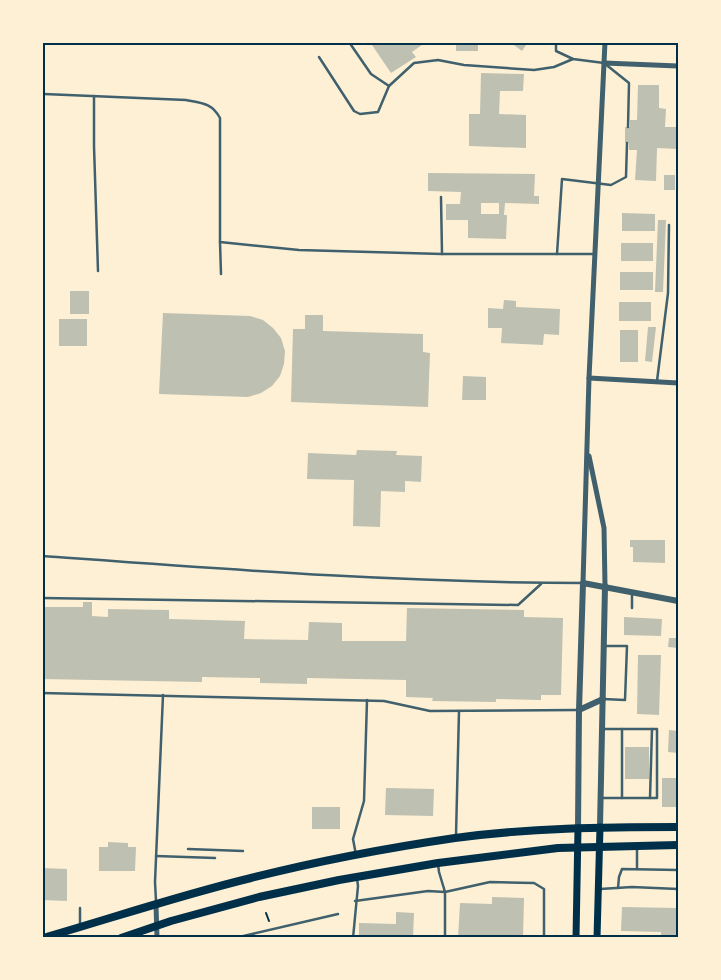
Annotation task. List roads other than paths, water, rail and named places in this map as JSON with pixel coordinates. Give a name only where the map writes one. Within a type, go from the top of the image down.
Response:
[{"type":"main road","points":[[44,938],[251,878],[356,855],[456,838],[518,832],[578,828],[678,827]]},
{"type":"main road","points":[[576,938],[578,828]]},
{"type":"main road","points":[[597,938],[600,828]]},
{"type":"main road","points":[[121,938],[172,921],[259,897],[356,877],[438,863],[578,847],[678,844]]},
{"type":"street","points":[[578,828],[579,710],[589,378],[604,42]]},
{"type":"street","points":[[604,63],[678,66]]},
{"type":"street","points":[[589,378],[678,384]]},
{"type":"street","points":[[587,446],[604,528],[605,586],[600,828]]},
{"type":"street","points":[[583,583],[678,601]]},
{"type":"street","points":[[579,710],[603,699]]},
{"type":"street","points":[[156,905],[158,938]]},
{"type":"lane","points":[[349,42],[371,74],[389,86]]},
{"type":"lane","points":[[556,42],[556,51],[573,59],[604,63],[629,83],[628,127]]},
{"type":"lane","points":[[320,58],[354,111],[360,114],[378,112],[389,86],[414,63],[438,60],[464,65],[534,70],[554,67],[573,59]]},
{"type":"lane","points":[[44,94],[186,100],[208,105],[216,109],[220,118],[221,274]]},
{"type":"lane","points":[[94,96],[98,271]]},
{"type":"lane","points":[[557,254],[562,179],[611,185],[626,177],[627,143]]},
{"type":"lane","points":[[441,197],[442,254]]},
{"type":"lane","points":[[657,382],[668,293],[669,225]]},
{"type":"lane","points":[[220,242],[299,250],[442,254],[594,254]]},
{"type":"lane","points":[[42,556],[363,577],[517,584],[583,583]]},
{"type":"lane","points":[[42,598],[518,605],[542,584]]},
{"type":"lane","points":[[632,592],[632,608]]},
{"type":"lane","points":[[603,699],[625,700],[627,646],[604,646]]},
{"type":"lane","points":[[42,693],[366,700],[384,701],[430,711],[579,710]]},
{"type":"lane","points":[[156,905],[155,882],[163,696]]},
{"type":"lane","points":[[356,855],[353,838],[364,801],[366,700]]},
{"type":"lane","points":[[456,838],[459,711]]},
{"type":"lane","points":[[650,798],[652,728]]},
{"type":"lane","points":[[600,798],[656,798],[657,728],[602,729]]},
{"type":"lane","points":[[622,729],[622,798]]},
{"type":"lane","points":[[637,845],[637,869]]},
{"type":"lane","points":[[188,849],[242,851]]},
{"type":"lane","points":[[156,856],[215,858]]},
{"type":"lane","points":[[438,863],[445,892],[445,938]]},
{"type":"lane","points":[[618,888],[622,869],[678,870]]},
{"type":"lane","points":[[353,938],[355,901],[358,886],[356,877]]},
{"type":"lane","points":[[355,901],[428,892],[445,892],[490,882],[534,883],[544,890],[544,938]]},
{"type":"lane","points":[[598,889],[678,889]]},
{"type":"lane","points":[[80,908],[80,927]]},
{"type":"lane","points":[[235,938],[338,914]]},
{"type":"lane","points":[[258,932],[258,938]]}]
